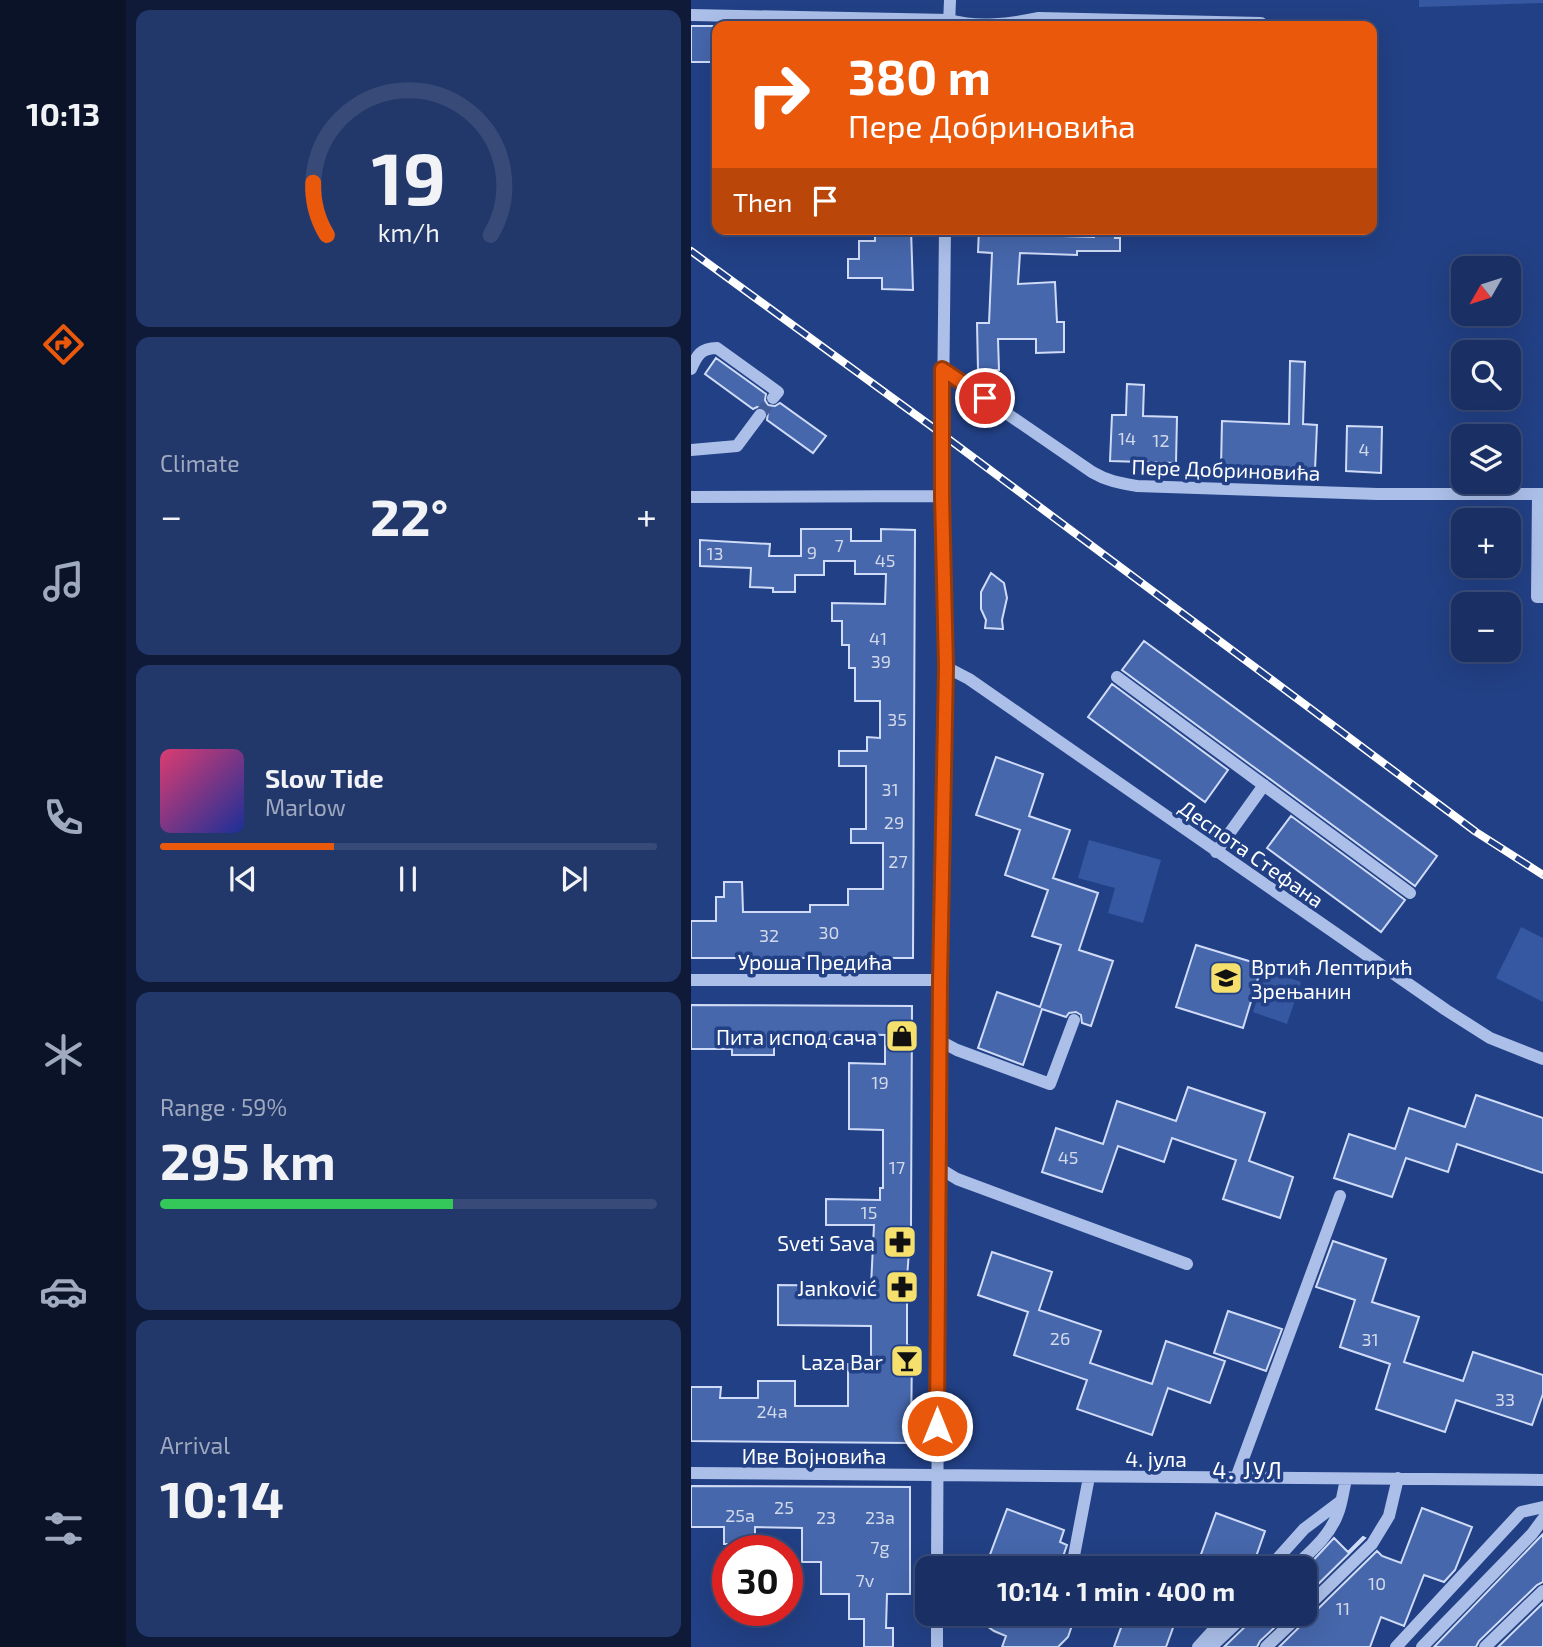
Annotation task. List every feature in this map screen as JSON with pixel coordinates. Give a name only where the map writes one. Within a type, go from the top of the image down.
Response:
[{"type":"street","points":[[949,21],[950,0]]},
{"type":"street","points":[[691,15],[884,21]]},
{"type":"street","points":[[1023,21],[1039,18],[1172,21]]},
{"type":"street","points":[[937,1556],[939,1041],[946,667],[942,496],[945,235]]},
{"type":"street","points":[[691,369],[697,355],[705,348],[717,348],[778,392],[773,398]]},
{"type":"street","name":"Пере Добриновића","points":[[942,369],[1092,472],[1118,483],[1137,486],[1377,494],[1541,494]]},
{"type":"street","points":[[691,450],[737,446],[760,415]]},
{"type":"street","points":[[1541,494],[1537,597],[1543,597]]},
{"type":"street","points":[[691,497],[942,496]]},
{"type":"street","name":"Деспота Стефана","points":[[946,667],[969,678],[1216,852],[1468,1024],[1490,1038],[1543,1059]]},
{"type":"street","points":[[1117,677],[1410,893]]},
{"type":"street","points":[[1216,852],[1264,785]]},
{"type":"street","name":"Уроша Предића","points":[[691,980],[940,981]]},
{"type":"street","points":[[939,1041],[1050,1084],[1074,1020]]},
{"type":"street","points":[[939,1168],[957,1179],[1187,1264]]},
{"type":"street","points":[[1236,1478],[1340,1196]]},
{"type":"street","name":"Иве Војновића","points":[[691,1473],[937,1474]]},
{"type":"street","name":"4. јула","points":[[937,1474],[1089,1478],[1543,1480]]},
{"type":"street","points":[[1074,1556],[1089,1478]]},
{"type":"street","points":[[1317,1597],[1372,1544],[1389,1516],[1398,1478]]},
{"type":"street","points":[[1305,1556],[1322,1540],[1340,1507],[1346,1480]]},
{"type":"street","points":[[1280,1556],[1304,1529],[1340,1507]]},
{"type":"street","points":[[1396,1647],[1521,1511],[1543,1507]]},
{"type":"street","points":[[1422,1647],[1532,1534],[1543,1519]]},
{"type":"street","points":[[1485,1647],[1543,1591]]},
{"type":"street","points":[[937,1626],[937,1647]]},
{"type":"street","points":[[1198,1647],[1217,1626]]},
{"type":"street","points":[[1211,1647],[1233,1626]]},
{"type":"street","points":[[1266,1647],[1288,1626]]},
{"type":"shaded area","points":[[1419,0],[1543,0],[1543,3],[1419,7]]},
{"type":"shaded area","points":[[1089,840],[1161,860],[1143,923],[1108,913],[1115,888],[1078,878]]},
{"type":"shaded area","points":[[1521,927],[1543,938],[1543,1002],[1496,978]]},
{"type":"shaded area","points":[[1267,970],[1301,982],[1287,1024],[1253,1012]]},
{"type":"building","points":[[691,26],[712,26],[712,62],[691,62]]},
{"type":"building","points":[[875,235],[911,235],[913,290],[882,289],[882,278],[848,278],[848,259],[859,259],[859,241],[875,241]]},
{"type":"building","points":[[979,235],[1115,235],[1115,238],[1120,238],[1120,251],[1077,251],[1077,255],[1020,253],[1018,284],[1055,282],[1057,322],[1064,322],[1064,352],[1036,353],[1036,339],[998,339],[999,370],[978,370],[977,323],[989,323],[992,253],[978,252]]},
{"type":"building","points":[[716,358],[766,394],[768,405],[775,406],[780,403],[826,436],[813,453],[767,420],[768,412],[765,408],[753,409],[705,374]]},
{"type":"building","points":[[1290,361],[1305,362],[1303,424],[1317,425],[1315,470],[1221,467],[1222,421],[1289,424]]},
{"type":"building","points":[[1127,384],[1144,385],[1143,416],[1177,417],[1176,463],[1110,461],[1112,415],[1126,415]]},
{"type":"building","points":[[1347,426],[1382,427],[1381,473],[1346,471]]},
{"type":"building","points":[[801,529],[851,529],[851,541],[881,541],[881,529],[915,530],[913,958],[691,958],[691,921],[716,921],[716,897],[724,897],[724,882],[742,882],[743,912],[810,912],[810,905],[848,905],[848,889],[883,889],[883,843],[851,843],[851,829],[866,829],[866,766],[839,766],[839,751],[867,751],[867,737],[880,738],[880,701],[855,701],[855,668],[849,668],[849,645],[842,645],[842,621],[832,621],[832,603],[885,604],[886,574],[855,574],[855,561],[824,561],[824,575],[795,575],[795,592],[773,592],[773,588],[750,587],[751,568],[700,566],[700,540],[770,544],[769,556],[801,556]]},
{"type":"building","points":[[991,573],[1004,583],[1007,598],[1002,620],[1003,629],[985,628],[981,592]]},
{"type":"building","points":[[1144,641],[1437,856],[1415,886],[1122,670]]},
{"type":"building","points":[[1112,684],[1228,770],[1205,802],[1088,717]]},
{"type":"building","points":[[996,757],[1043,774],[1029,816],[1070,830],[1053,878],[1098,893],[1079,950],[1113,961],[1091,1026],[1082,1023],[1081,1015],[1076,1012],[1069,1013],[1066,1017],[1042,1009],[1023,1065],[978,1048],[997,992],[1040,1007],[1061,945],[1032,936],[1048,890],[1005,875],[1020,830],[976,815]]},
{"type":"building","points":[[1291,816],[1405,900],[1381,932],[1267,848]]},
{"type":"building","points":[[1196,945],[1262,965],[1243,1028],[1176,1007]]},
{"type":"building","points":[[691,1005],[912,1006],[911,1225],[907,1278],[907,1345],[912,1346],[911,1443],[691,1441],[691,1387],[721,1387],[720,1398],[758,1398],[758,1381],[795,1381],[795,1406],[848,1406],[848,1364],[871,1364],[871,1326],[778,1325],[778,1285],[871,1286],[874,1225],[826,1225],[826,1199],[880,1200],[880,1188],[883,1188],[883,1130],[849,1129],[849,1063],[885,1064],[885,1035],[843,1034],[843,1039],[774,1039],[774,1055],[732,1055],[732,1049],[691,1049]]},
{"type":"building","points":[[1188,1087],[1265,1113],[1249,1161],[1293,1177],[1280,1218],[1223,1199],[1236,1160],[1172,1138],[1164,1162],[1118,1146],[1102,1192],[1042,1172],[1056,1128],[1103,1144],[1117,1101],[1176,1121]]},
{"type":"building","points":[[1476,1095],[1543,1118],[1543,1173],[1457,1144],[1448,1172],[1406,1158],[1392,1197],[1334,1178],[1349,1134],[1395,1149],[1409,1108],[1465,1127]]},
{"type":"building","points":[[1333,1241],[1386,1259],[1372,1302],[1419,1317],[1404,1362],[1463,1381],[1473,1352],[1543,1375],[1543,1394],[1532,1425],[1456,1400],[1445,1432],[1376,1409],[1390,1364],[1340,1347],[1355,1300],[1316,1287]]},
{"type":"building","points":[[992,1252],[1052,1272],[1039,1310],[1101,1331],[1090,1363],[1152,1384],[1166,1341],[1225,1361],[1210,1403],[1168,1388],[1152,1435],[1077,1409],[1087,1380],[1014,1355],[1028,1312],[978,1295]]},
{"type":"building","points":[[1228,1311],[1282,1329],[1266,1371],[1214,1353]]},
{"type":"building","points":[[691,1486],[910,1487],[910,1594],[887,1594],[886,1628],[893,1628],[893,1647],[864,1647],[864,1619],[849,1619],[849,1594],[821,1594],[821,1562],[803,1562],[802,1528],[755,1527],[755,1535],[724,1535],[724,1527],[691,1527]]},
{"type":"building","points":[[1422,1508],[1472,1527],[1455,1570],[1444,1582],[1424,1575],[1404,1626],[1381,1617],[1370,1647],[1279,1647],[1300,1626],[1317,1626],[1317,1610],[1377,1551],[1382,1556],[1401,1563]]},
{"type":"building","points":[[1007,1509],[1064,1530],[1060,1542],[1067,1545],[1063,1556],[989,1556]]},
{"type":"building","points":[[1216,1513],[1265,1531],[1256,1556],[1200,1556]]},
{"type":"building","points":[[1543,1534],[1543,1582],[1479,1641],[1476,1647],[1434,1647]]},
{"type":"building","points":[[1334,1538],[1348,1552],[1365,1538],[1317,1585],[1317,1556]]},
{"type":"building","points":[[1543,1603],[1543,1647],[1498,1647]]},
{"type":"building","points":[[987,1626],[1072,1626],[1068,1637],[1058,1647],[1002,1647],[1006,1636]]},
{"type":"building","points":[[1122,1626],[1174,1626],[1166,1647],[1114,1647]]},
{"type":"building","points":[[1246,1626],[1276,1626],[1257,1647],[1224,1647]]},
{"type":"tunnel","points":[[760,415],[773,398]]},
{"type":"railway","points":[[691,251],[931,426],[1476,832],[1543,875]]},
{"type":"place","name":"Вртић Лептирић Зрењанин","points":[[1226,978]]},
{"type":"place","name":"Пита испод сача","points":[[902,1036]]},
{"type":"place","name":"Sveti Sava","points":[[900,1242]]},
{"type":"place","name":"Janković","points":[[902,1287]]},
{"type":"place","name":"Laza Bar","points":[[907,1361]]},
{"type":"district","name":"4. ЈУЛ","points":[[1248,1470]]},
{"type":"route","points":[[937,1426],[940,981],[946,667],[942,369],[985,398]]}]
